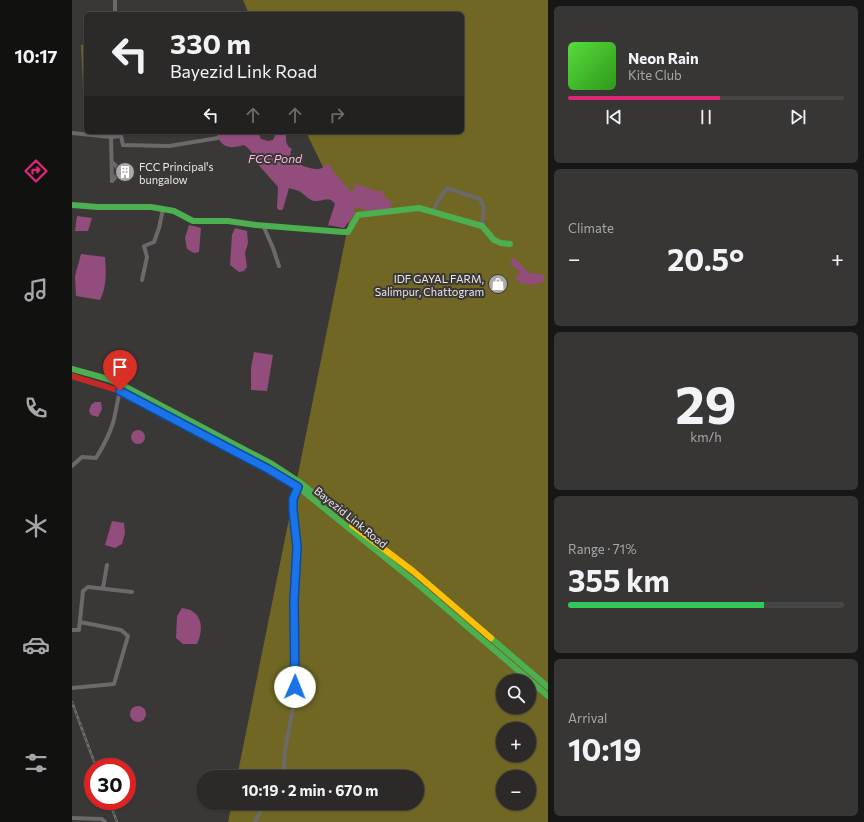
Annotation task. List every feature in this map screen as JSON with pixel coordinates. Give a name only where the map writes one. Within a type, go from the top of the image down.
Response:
[{"type":"main road","points":[[72,205],[98,207],[151,207],[174,211],[193,221],[228,221],[348,232],[358,216],[419,208],[482,226],[494,240],[501,243],[510,244]]},
{"type":"main road","name":"Bayezid Link Road","points":[[72,370],[108,379],[124,386],[272,464],[301,483],[340,516],[413,571],[546,685]]},
{"type":"main road","name":"Bayezid Link Road","points":[[72,376],[120,391],[268,469],[298,487],[414,581],[546,694]]},
{"type":"street","points":[[115,0],[116,12]]},
{"type":"street","points":[[72,133],[111,137],[121,134],[122,145],[169,146],[218,138]]},
{"type":"street","points":[[111,137],[112,162]]},
{"type":"street","points":[[433,212],[439,199],[447,188],[456,190],[480,199],[484,208],[482,226]]},
{"type":"street","points":[[142,280],[147,257],[144,246],[154,242],[159,228],[162,209]]},
{"type":"street","points":[[263,225],[279,266]]},
{"type":"street","points":[[72,466],[82,457],[96,458],[104,446],[113,423],[120,391]]},
{"type":"street","points":[[285,770],[284,760],[293,714],[295,684],[294,601],[297,547],[293,499],[298,487]]},
{"type":"street","points":[[104,588],[107,565]]},
{"type":"street","points":[[72,630],[78,630],[84,591],[88,587],[132,592]]},
{"type":"street","points":[[72,688],[114,684],[128,636],[121,630],[80,622]]},
{"type":"street","points":[[255,822],[261,810]]},
{"type":"street","points":[[72,818],[102,819],[105,822]]},
{"type":"shaded area","points":[[243,0],[548,0],[548,822],[228,822],[231,810],[424,810],[424,770],[238,770],[349,221],[307,134],[464,134],[464,12],[248,12]]},
{"type":"shaded area","points":[[84,44],[84,86],[83,86],[81,45]]},
{"type":"water","name":"FCC Pond","points":[[217,134],[259,134],[261,139],[268,141],[273,140],[276,134],[286,134],[286,142],[292,149],[290,153],[291,157],[298,164],[314,169],[321,168],[327,164],[330,165],[333,173],[337,175],[350,191],[355,190],[354,184],[356,184],[376,191],[383,191],[383,195],[392,203],[390,209],[365,210],[358,207],[354,208],[355,213],[344,228],[328,225],[335,204],[333,201],[328,199],[313,201],[299,191],[289,188],[283,209],[279,210],[277,208],[278,187],[256,162],[250,150],[244,145],[231,147],[225,146]]},
{"type":"water","points":[[77,216],[92,218],[88,231],[75,231]]},
{"type":"water","points":[[189,225],[201,228],[199,252],[194,253],[187,249],[185,238]]},
{"type":"water","points":[[235,228],[247,231],[248,243],[245,253],[247,267],[244,271],[239,272],[230,265],[232,235]]},
{"type":"water","points":[[81,254],[105,257],[105,284],[100,300],[76,296],[75,276]]},
{"type":"water","points":[[513,257],[529,273],[545,276],[544,281],[530,285],[516,280],[516,276],[520,274],[520,272],[510,263]]},
{"type":"water","points":[[254,352],[273,355],[267,391],[251,390],[251,368]]},
{"type":"water","points":[[95,402],[101,402],[102,409],[98,417],[91,415],[89,411],[91,405]]},
{"type":"water","points":[[135,430],[141,430],[145,434],[145,440],[141,444],[135,444],[131,440],[131,434]]},
{"type":"water","points":[[112,521],[124,523],[125,533],[122,544],[115,548],[105,545]]},
{"type":"water","points":[[182,608],[191,610],[199,618],[201,631],[197,644],[183,644],[176,638],[177,616]]},
{"type":"water","points":[[135,706],[141,706],[146,711],[144,720],[141,722],[135,722],[130,717],[130,711]]},
{"type":"railway","points":[[72,702],[93,758]]},
{"type":"railway","points":[[112,810],[117,822]]},
{"type":"traffic: fast","points":[[72,205],[98,207],[151,207],[174,211],[193,221],[228,221],[256,225],[343,232],[348,232],[358,215],[419,208],[482,226],[494,240],[501,243],[510,244]]},
{"type":"traffic: fast","points":[[72,369],[108,379],[124,386],[272,464],[312,492]]},
{"type":"traffic: fast","points":[[280,476],[298,487],[414,581],[548,696]]},
{"type":"traffic: fast","points":[[491,638],[548,687]]},
{"type":"traffic: slow","points":[[159,412],[280,476]]},
{"type":"traffic: slow","points":[[352,525],[413,571],[491,638]]},
{"type":"traffic: jam","points":[[72,376],[120,391],[159,412]]},
{"type":"place","name":"FCC Principal's bungalow","points":[[125,172]]},
{"type":"place","name":"IDF GAYAL FARM, Salimpur, Chattogram","points":[[498,284]]},
{"type":"route","points":[[120,391],[268,469],[298,487],[293,499],[297,547],[294,601],[295,687]]}]
